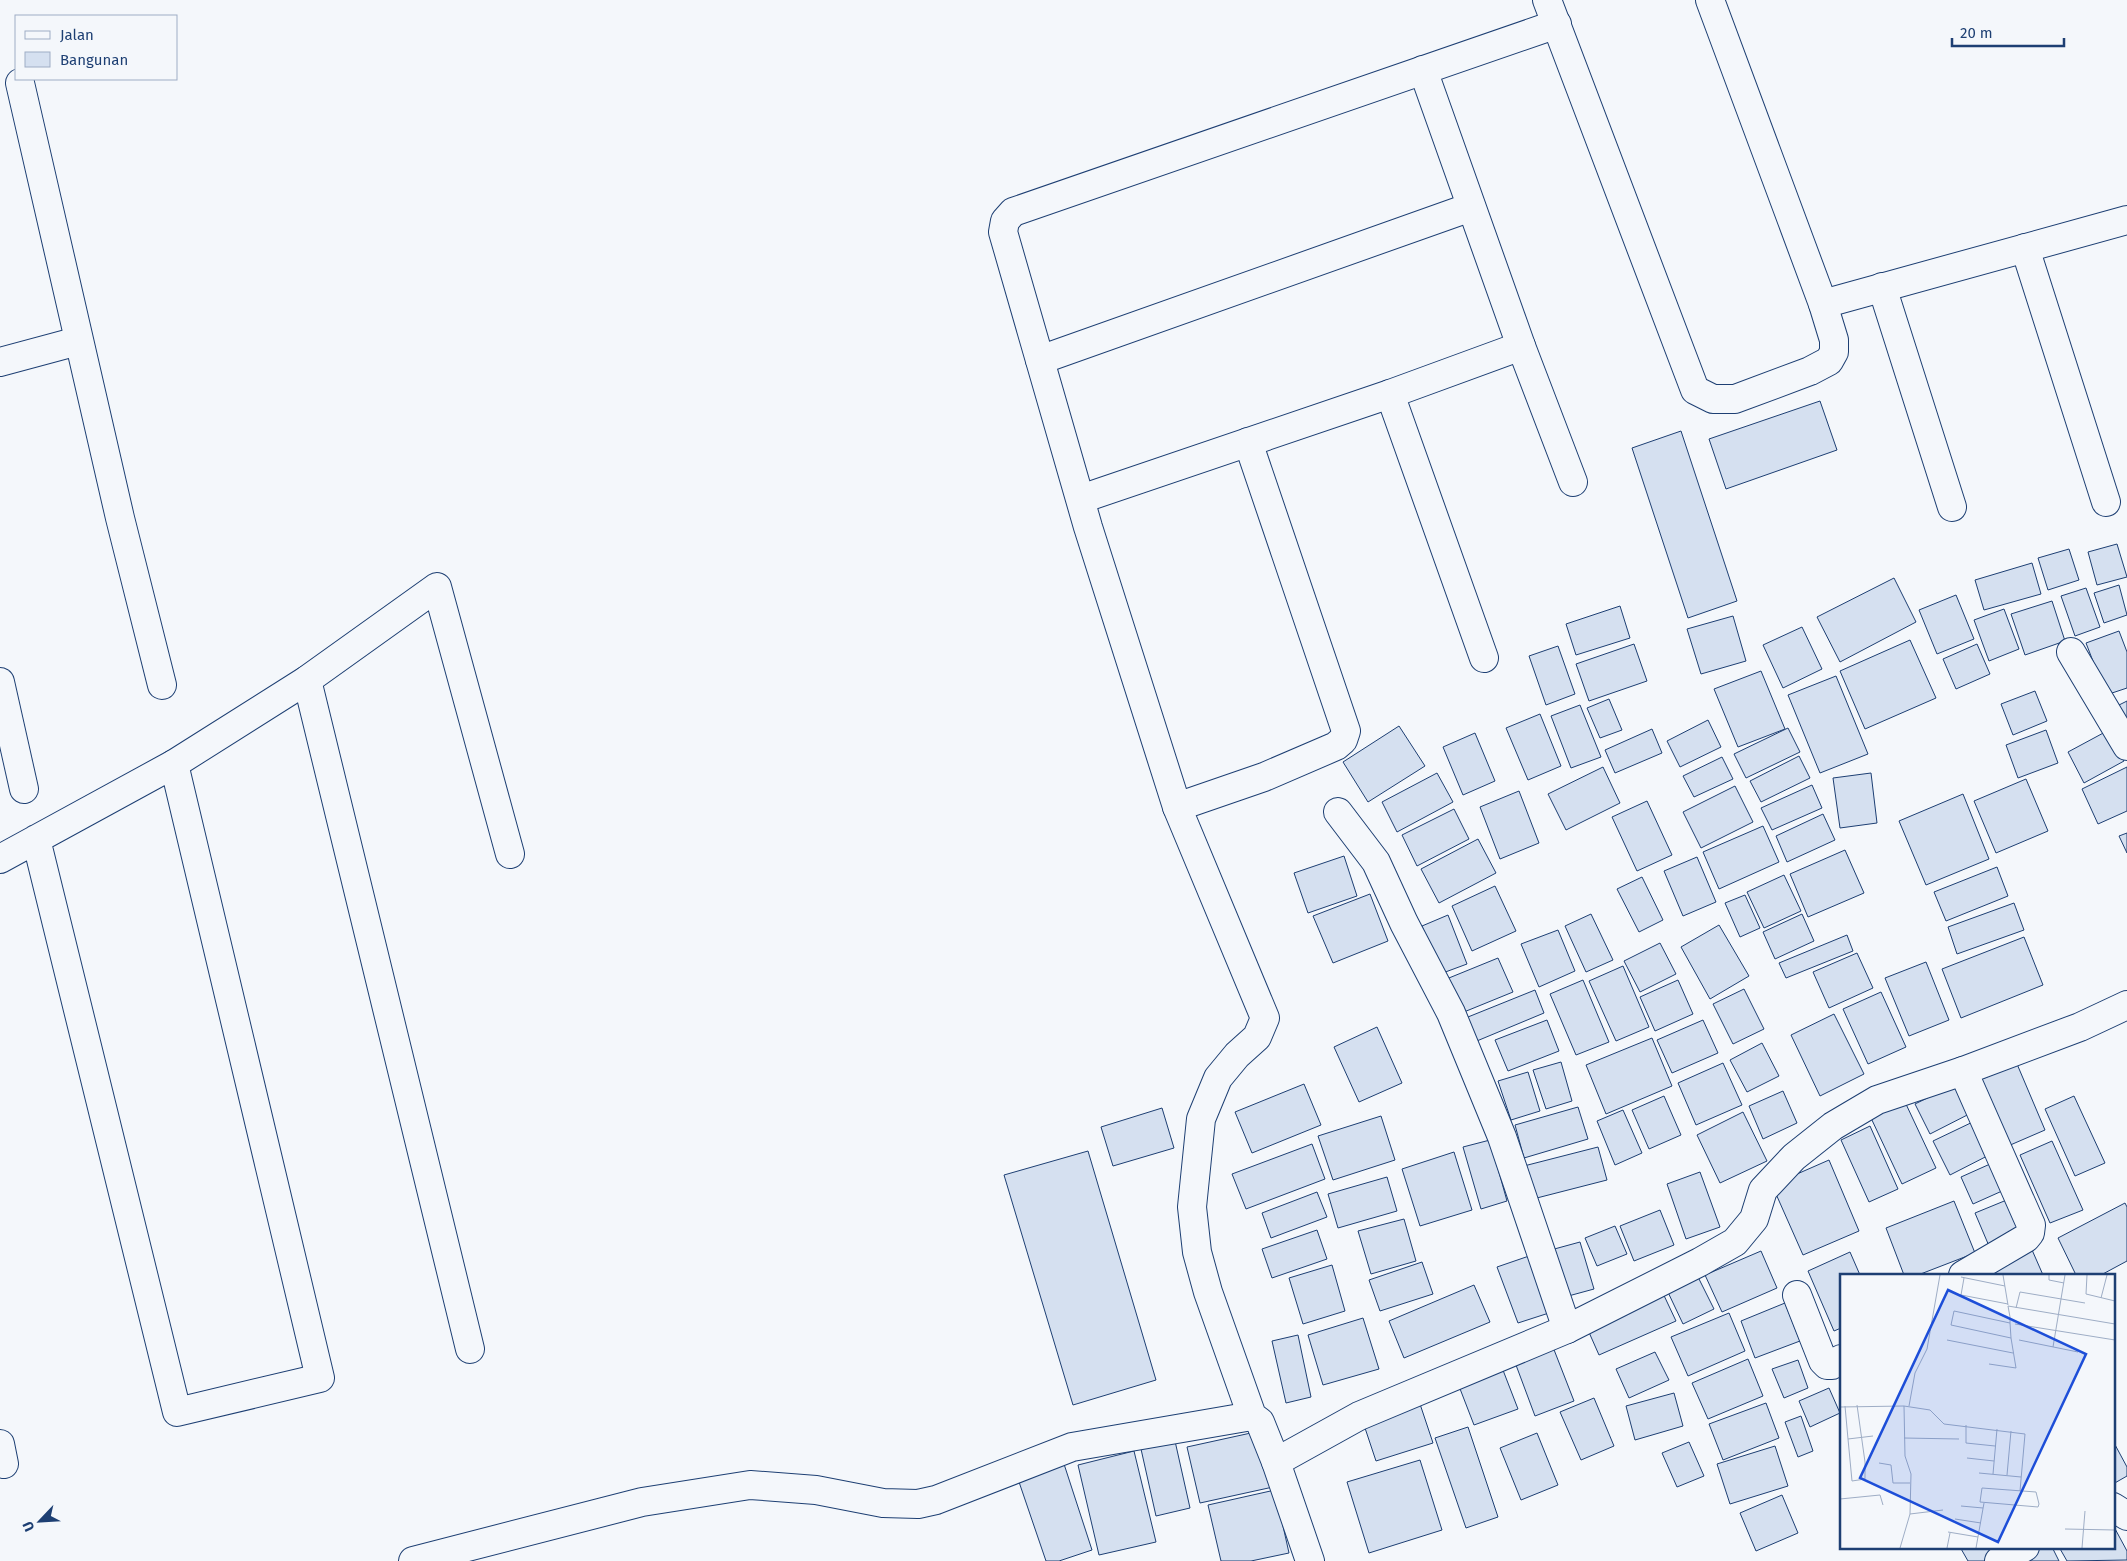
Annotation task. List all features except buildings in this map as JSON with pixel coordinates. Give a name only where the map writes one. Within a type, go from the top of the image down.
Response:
[{"type":"street","points":[[1310,1561],[1276,1462],[1260,1422],[1252,1416],[1208,1292],[1197,1252],[1192,1207],[1201,1118],[1218,1078],[1236,1055],[1257,1037],[1265,1018],[1177,807],[1080,499],[1003,232],[1005,221],[1013,212],[1423,70],[1552,12],[1695,390],[1713,399],[1735,399],[1810,371],[1829,361],[1834,352],[1834,340],[1823,304],[1710,0]]},
{"type":"street","points":[[1423,70],[1521,346],[1573,482]]},
{"type":"street","points":[[20,83],[78,341],[162,685]]},
{"type":"street","points":[[1040,360],[1471,207]]},
{"type":"street","points":[[1823,304],[2127,220]]},
{"type":"street","points":[[2025,248],[2106,502]]},
{"type":"street","points":[[1882,288],[1952,507]]},
{"type":"street","points":[[0,362],[78,341]]},
{"type":"street","points":[[1080,499],[1390,394],[1521,346]]},
{"type":"street","points":[[1390,394],[1484,658]]},
{"type":"street","points":[[1177,807],[1264,777],[1336,746],[1343,740],[1346,731],[1248,442]]},
{"type":"street","points":[[0,859],[174,764],[307,680],[436,587],[510,854]]},
{"type":"street","points":[[2071,652],[2127,746]]},
{"type":"street","points":[[307,680],[470,1349]]},
{"type":"street","points":[[0,682],[24,789]]},
{"type":"street","points":[[36,838],[177,1412],[320,1378],[174,764]]},
{"type":"street","points":[[1338,812],[1376,862],[1404,923],[1451,1013],[1502,1137],[1567,1329]]},
{"type":"street","points":[[1276,1462],[1359,1416],[1567,1329],[1700,1262],[1735,1242],[1754,1219],[1763,1190],[1794,1157],[1833,1126],[1877,1100],[2080,1027],[2127,1005]]},
{"type":"street","points":[[1963,1070],[2031,1225],[2030,1234],[2026,1238],[1965,1274]]},
{"type":"street","points":[[1796,1295],[1823,1362],[1827,1365],[1832,1365],[1840,1360]]},
{"type":"street","points":[[413,1561],[642,1502],[750,1485],[816,1490],[882,1503],[918,1504],[936,1500],[1031,1462],[1072,1448],[1252,1416]]},
{"type":"street","points":[[2114,1508],[2127,1516]]},
{"type":"street","points":[[1999,1561],[2023,1548]]}]
